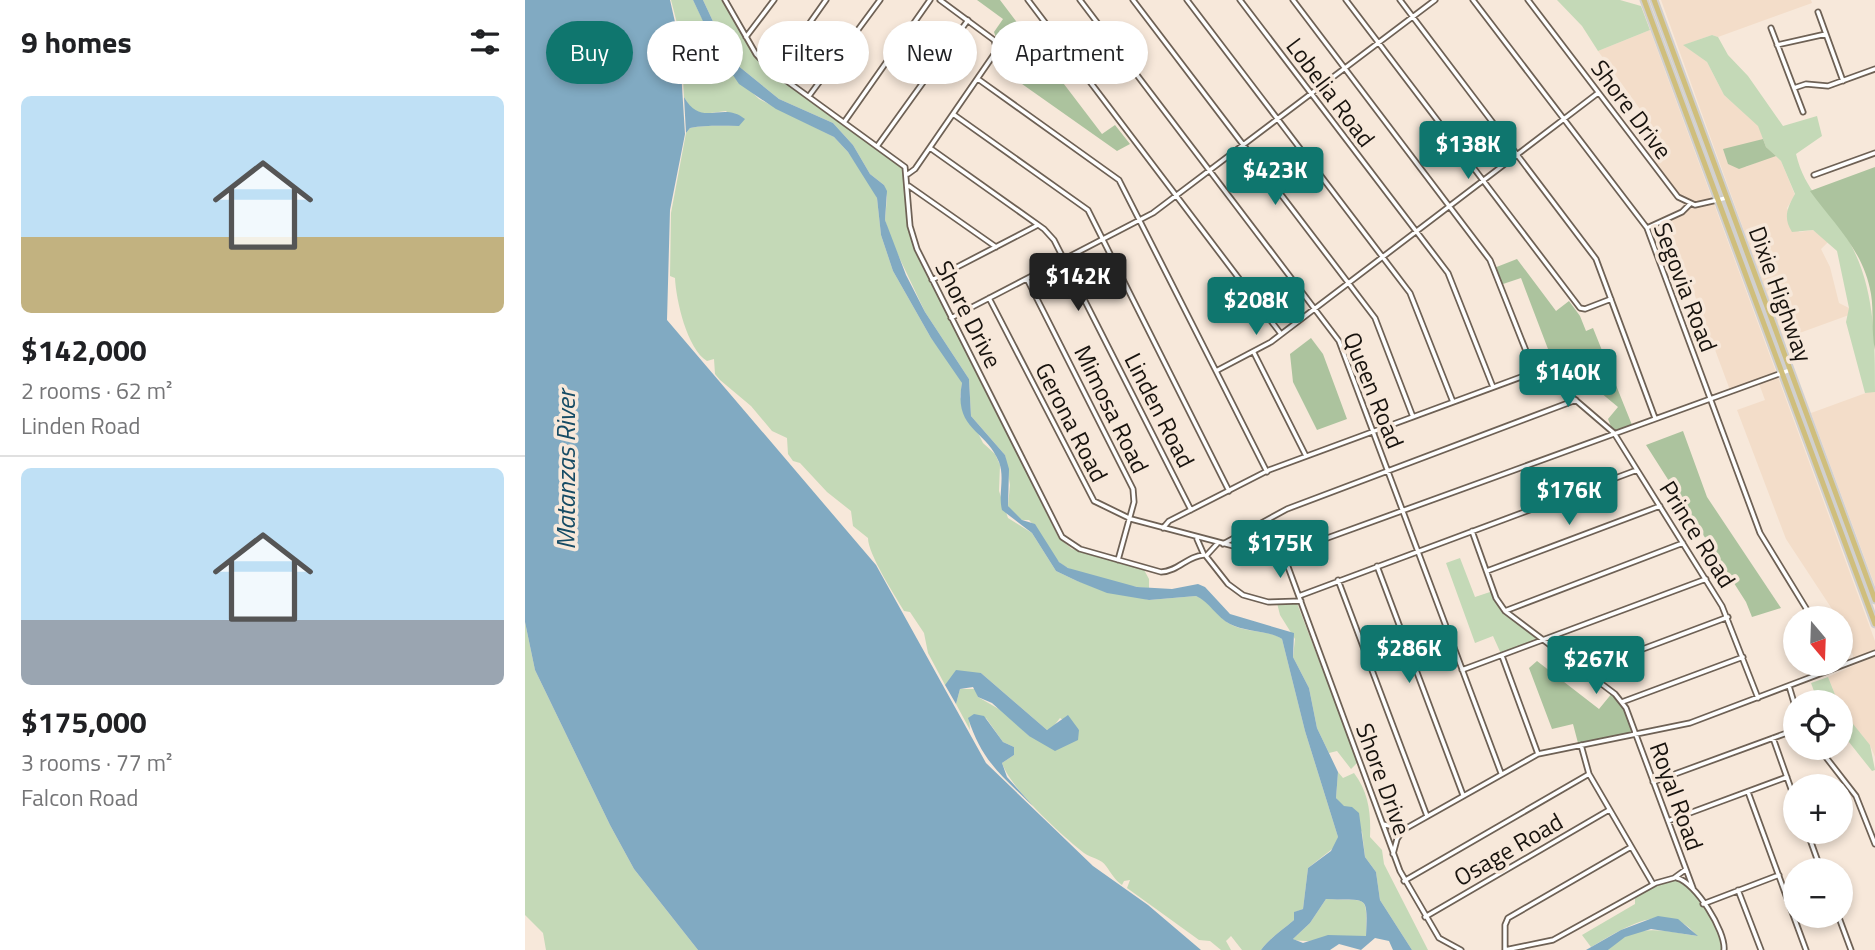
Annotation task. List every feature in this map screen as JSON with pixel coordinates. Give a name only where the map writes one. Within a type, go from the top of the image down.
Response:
[{"type":"main road","points":[[1644,0],[1875,624]]},
{"type":"main road","name":"Dixie Highway","points":[[1654,0],[1875,600]]},
{"type":"main road","points":[[1672,75],[1680,72]]},
{"type":"main road","points":[[1751,288],[1759,286]]},
{"type":"main road","points":[[1830,504],[1838,501]]},
{"type":"street","points":[[725,0],[757,55]]},
{"type":"street","points":[[746,37],[775,0]]},
{"type":"street","points":[[812,21],[827,0]]},
{"type":"street","points":[[809,96],[880,0]]},
{"type":"street","points":[[845,121],[930,0]]},
{"type":"street","points":[[792,84],[899,160],[908,174],[978,79],[997,47],[994,40],[940,0]]},
{"type":"street","points":[[1028,0],[1281,334]]},
{"type":"street","name":"Queen Road","points":[[1080,0],[1343,347],[1501,773]]},
{"type":"street","points":[[1133,0],[1382,330],[1413,417]]},
{"type":"street","points":[[1187,0],[1418,306],[1453,402]]},
{"type":"street","name":"Lobelia Road","points":[[1240,0],[1455,286],[1493,387]]},
{"type":"street","name":"Prince Road","points":[[1293,0],[1490,260],[1526,354],[1539,370],[1613,433],[1728,617],[1758,698]]},
{"type":"street","points":[[1346,0],[1580,307],[1584,309],[1611,299]]},
{"type":"street","points":[[1399,0],[1593,255],[1655,418]]},
{"type":"street","points":[[951,318],[1141,221],[1434,0]]},
{"type":"street","name":"Segovia Road","points":[[1473,0],[1647,228],[1765,544],[1804,606]]},
{"type":"street","name":"Shore Drive","points":[[1528,0],[1675,194],[1690,204]]},
{"type":"street","points":[[1818,12],[1843,80]]},
{"type":"street","points":[[878,145],[968,20]]},
{"type":"street","points":[[1771,28],[1803,112]]},
{"type":"street","points":[[1777,45],[1826,34]]},
{"type":"street","points":[[1794,88],[1828,86],[1875,69]]},
{"type":"street","points":[[978,79],[1119,180],[1267,472]]},
{"type":"street","points":[[1216,372],[1254,353],[1281,334],[1598,93]]},
{"type":"street","points":[[953,114],[1086,207],[1229,491]]},
{"type":"street","name":"Linden Road","points":[[929,148],[1038,225],[1054,240],[1191,510]]},
{"type":"street","points":[[1814,175],[1875,153]]},
{"type":"street","name":"Shore Drive","points":[[908,174],[911,234],[1059,531],[1075,547],[1157,571],[1170,571],[1195,556],[1204,555],[1196,537]]},
{"type":"street","points":[[909,186],[996,247]]},
{"type":"street","points":[[1647,228],[1682,212],[1690,204],[1726,198]]},
{"type":"street","points":[[932,280],[1038,225]]},
{"type":"street","name":"Mimosa Road","points":[[1027,279],[1133,489],[1134,502],[1118,560]]},
{"type":"street","name":"Gerona Road","points":[[989,298],[1089,495],[1104,508],[1130,518],[1265,556],[1284,556],[1790,370]]},
{"type":"street","points":[[1254,353],[1306,456]]},
{"type":"street","points":[[1163,528],[1169,521],[1267,472],[1539,370]]},
{"type":"street","points":[[1301,601],[1268,602],[1243,595],[1227,584],[1206,556],[1220,544],[1287,509],[1576,400]]},
{"type":"street","points":[[1299,596],[1637,470]]},
{"type":"street","points":[[1487,571],[1660,506]]},
{"type":"street","name":"Royal Road","points":[[1472,531],[1505,611],[1622,702],[1693,888]]},
{"type":"street","points":[[1505,611],[1683,543]]},
{"type":"street","name":"Shore Drive","points":[[1284,556],[1404,881],[1425,918],[1442,940],[1461,950]]},
{"type":"street","points":[[1377,566],[1463,795]]},
{"type":"street","points":[[1462,670],[1706,579]]},
{"type":"street","points":[[1339,580],[1426,816]]},
{"type":"street","points":[[1584,671],[1728,617]]},
{"type":"street","points":[[1853,660],[1875,653]]},
{"type":"street","points":[[1502,656],[1538,754]]},
{"type":"street","points":[[1622,702],[1743,656]]},
{"type":"street","points":[[1393,854],[1403,830],[1538,754],[1690,723],[1812,676]]},
{"type":"street","points":[[1789,686],[1790,690]]},
{"type":"street","points":[[1653,782],[1783,734]]},
{"type":"street","points":[[1773,738],[1786,774]]},
{"type":"street","points":[[1581,745],[1589,774],[1653,884]]},
{"type":"street","points":[[1828,760],[1856,796],[1875,844]]},
{"type":"street","points":[[1404,881],[1589,774]]},
{"type":"street","points":[[1667,821],[1783,779]]},
{"type":"street","points":[[1748,792],[1806,950]]},
{"type":"street","name":"Osage Road","points":[[1425,918],[1609,810]]},
{"type":"street","points":[[1382,823],[1403,830]]},
{"type":"street","points":[[1631,847],[1508,918],[1505,925],[1505,950],[1553,940],[1653,884],[1674,878],[1685,870]]},
{"type":"street","points":[[1703,904],[1779,875]]},
{"type":"street","points":[[1674,878],[1686,881],[1693,888],[1723,937],[1724,950]]},
{"type":"street","points":[[1738,890],[1761,950]]},
{"type":"street","points":[[1843,928],[1851,950]]},
{"type":"shaded area","points":[[1661,0],[1811,0],[1812,3],[1718,37],[1712,35],[1684,45],[1707,62],[1724,95],[1759,126],[1763,139],[1731,149],[1746,167],[1771,156],[1776,156],[1781,161],[1795,195],[1787,208],[1799,232],[1813,230],[1828,242],[1821,249],[1830,267],[1839,303],[1849,308],[1849,315],[1783,339]]},
{"type":"shaded area","points":[[1650,30],[1875,641],[1875,651],[1854,659],[1853,606],[1830,606],[1786,539],[1737,410],[1765,400],[1758,381],[1730,390],[1666,218],[1687,209],[1650,162],[1668,148],[1598,51]]},
{"type":"shaded area","points":[[1874,390],[1875,392],[1875,586],[1811,413]]},
{"type":"shaded area","points":[[1875,656],[1875,757],[1870,745],[1853,724],[1853,690],[1833,690],[1828,677],[1853,676],[1853,666]]},
{"type":"green space","points":[[671,0],[693,0],[703,21],[676,21]]},
{"type":"green space","points":[[703,0],[723,0],[736,21],[713,21]]},
{"type":"green space","points":[[977,0],[1000,0],[1016,21],[1002,21],[1003,19]]},
{"type":"green space","points":[[1557,0],[1620,0],[1641,6],[1650,30],[1598,51],[1582,26]]},
{"type":"green space","points":[[743,34],[757,57],[757,81],[743,70]]},
{"type":"green space","points":[[1712,35],[1718,37],[1728,55],[1748,76],[1783,126],[1817,116],[1822,136],[1796,154],[1805,178],[1846,236],[1863,273],[1871,311],[1875,392],[1865,393],[1846,322],[1849,308],[1837,251],[1813,230],[1792,232],[1787,213],[1795,194],[1781,161],[1766,147],[1758,126],[1724,95],[1707,62],[1683,45]]},
{"type":"green space","points":[[743,83],[759,99],[834,137],[848,152],[877,198],[881,235],[893,271],[931,338],[958,373],[962,383],[960,397],[983,443],[995,454],[1000,465],[999,491],[1008,518],[1032,533],[1056,571],[1077,581],[1149,600],[1196,596],[1230,624],[1282,639],[1305,731],[1338,837],[1336,846],[1308,868],[1303,909],[1295,912],[1294,920],[1261,950],[1242,950],[1231,936],[1226,941],[1231,950],[1221,950],[1210,941],[1199,940],[1127,888],[1130,880],[1124,881],[1122,885],[1104,864],[1084,853],[1038,811],[1015,786],[1002,763],[1014,755],[1014,747],[1003,742],[986,718],[969,717],[970,730],[956,704],[960,689],[975,689],[978,697],[1004,712],[1029,736],[1079,730],[1060,718],[1047,730],[981,673],[945,685],[928,653],[924,633],[910,612],[904,611],[888,585],[872,554],[868,538],[853,526],[851,511],[827,492],[800,463],[793,461],[788,454],[787,438],[772,431],[751,406],[720,380],[715,374],[714,359],[707,361],[700,355],[688,335],[680,311],[675,278],[670,276],[671,213],[686,133],[690,128],[696,127],[739,126],[726,111],[703,114],[691,109],[684,97],[683,84]]},
{"type":"green space","points":[[761,84],[793,84],[902,166],[908,178],[910,237],[1059,538],[1072,549],[1143,568],[1149,579],[1149,588],[1101,580],[1065,566],[1054,556],[1029,520],[1022,520],[1012,514],[1008,506],[1010,485],[1005,455],[971,416],[969,379],[925,312],[891,240],[885,220],[887,197],[884,185],[870,174],[853,145],[833,123],[779,99]]},
{"type":"green space","points":[[1022,84],[1064,84],[1102,134],[1115,125],[1130,144],[1117,151]]},
{"type":"green space","points":[[1763,139],[1766,147],[1776,156],[1739,169],[1728,164],[1723,149]]},
{"type":"green space","points":[[1875,167],[1875,350],[1871,294],[1862,264],[1847,239],[1810,191]]},
{"type":"green space","points":[[1517,259],[1556,311],[1569,301],[1580,316],[1586,331],[1593,328],[1632,425],[1614,434],[1608,419],[1618,407],[1548,349],[1521,278],[1500,285],[1494,268]]},
{"type":"green space","points":[[1311,338],[1323,354],[1347,419],[1317,430],[1293,382],[1290,354]]},
{"type":"green space","points":[[1683,431],[1707,497],[1781,608],[1752,617],[1746,602],[1646,445]]},
{"type":"green space","points":[[1460,558],[1475,597],[1493,591],[1499,604],[1543,640],[1502,656],[1493,636],[1475,643],[1446,563]]},
{"type":"green space","points":[[1295,598],[1358,762],[1351,769],[1337,751],[1329,753],[1317,728],[1309,688],[1293,657],[1295,639],[1280,615],[1277,603]]},
{"type":"green space","points":[[525,622],[535,670],[610,825],[634,869],[698,950],[546,950],[543,933],[525,915]]},
{"type":"green space","points":[[1537,661],[1599,709],[1613,692],[1623,702],[1635,733],[1578,743],[1573,724],[1552,729],[1529,668]]},
{"type":"green space","points":[[1828,677],[1833,690],[1814,690],[1811,683]]},
{"type":"green space","points":[[1853,724],[1870,745],[1875,770],[1872,771],[1853,747]]},
{"type":"green space","points":[[1338,772],[1343,778],[1354,773],[1363,788],[1369,812],[1370,837],[1382,850],[1384,864],[1428,950],[1412,950],[1380,900],[1376,872],[1365,857],[1362,832],[1336,798]]},
{"type":"green space","points":[[1674,878],[1690,883],[1725,942],[1724,950],[1608,950],[1628,935],[1650,930],[1697,936],[1673,919],[1645,920],[1591,947],[1582,935],[1635,904],[1635,895]]},
{"type":"green space","points":[[1326,899],[1362,902],[1366,912],[1366,936],[1306,941],[1293,939],[1310,923]]},
{"type":"water","name":"Matanzas River","points":[[525,0],[670,0],[675,21],[647,21],[647,84],[682,84],[685,134],[670,210],[667,320],[876,565],[986,763],[1093,866],[1148,905],[1201,950],[698,950],[634,869],[610,825],[535,670],[525,622]]},
{"type":"water","points":[[693,0],[703,0],[713,21],[703,21]]},
{"type":"water","points":[[743,70],[757,84],[779,99],[833,123],[853,145],[870,174],[884,185],[887,191],[885,220],[906,275],[925,312],[969,379],[971,416],[1005,455],[1009,469],[1008,506],[1022,520],[1035,524],[1059,562],[1068,568],[1137,587],[1172,589],[1198,584],[1205,587],[1230,614],[1294,633],[1293,657],[1309,688],[1317,728],[1338,772],[1336,798],[1344,806],[1352,807],[1359,813],[1365,857],[1376,872],[1380,900],[1412,950],[1393,950],[1389,941],[1375,938],[1361,950],[1339,944],[1330,950],[1261,950],[1294,920],[1294,912],[1303,909],[1308,868],[1331,851],[1338,837],[1305,731],[1282,639],[1230,624],[1196,596],[1149,600],[1107,593],[1056,571],[1032,533],[1002,510],[999,462],[986,442],[966,420],[960,399],[962,383],[931,338],[893,271],[881,235],[877,198],[848,152],[834,137],[776,109],[739,84],[743,84]],"holes":[[[1326,899],[1357,900],[1365,905],[1366,936],[1328,935],[1303,943],[1293,939],[1310,923]]]},
{"type":"water","points":[[684,97],[698,111],[728,112],[745,119],[739,126],[696,127],[690,128],[686,133]]},
{"type":"water","points":[[956,670],[981,673],[1047,730],[1068,715],[1079,730],[1078,740],[1055,751],[1029,736],[992,703],[978,697],[973,687],[960,689],[956,704],[945,685]]},
{"type":"water","points":[[974,714],[984,716],[1003,742],[1014,747],[1014,755],[1002,763],[1007,777],[1033,806],[986,756],[968,718]]},
{"type":"water","points":[[1658,916],[1678,919],[1698,936],[1651,929],[1625,937],[1608,950],[1586,950],[1621,930]]}]
